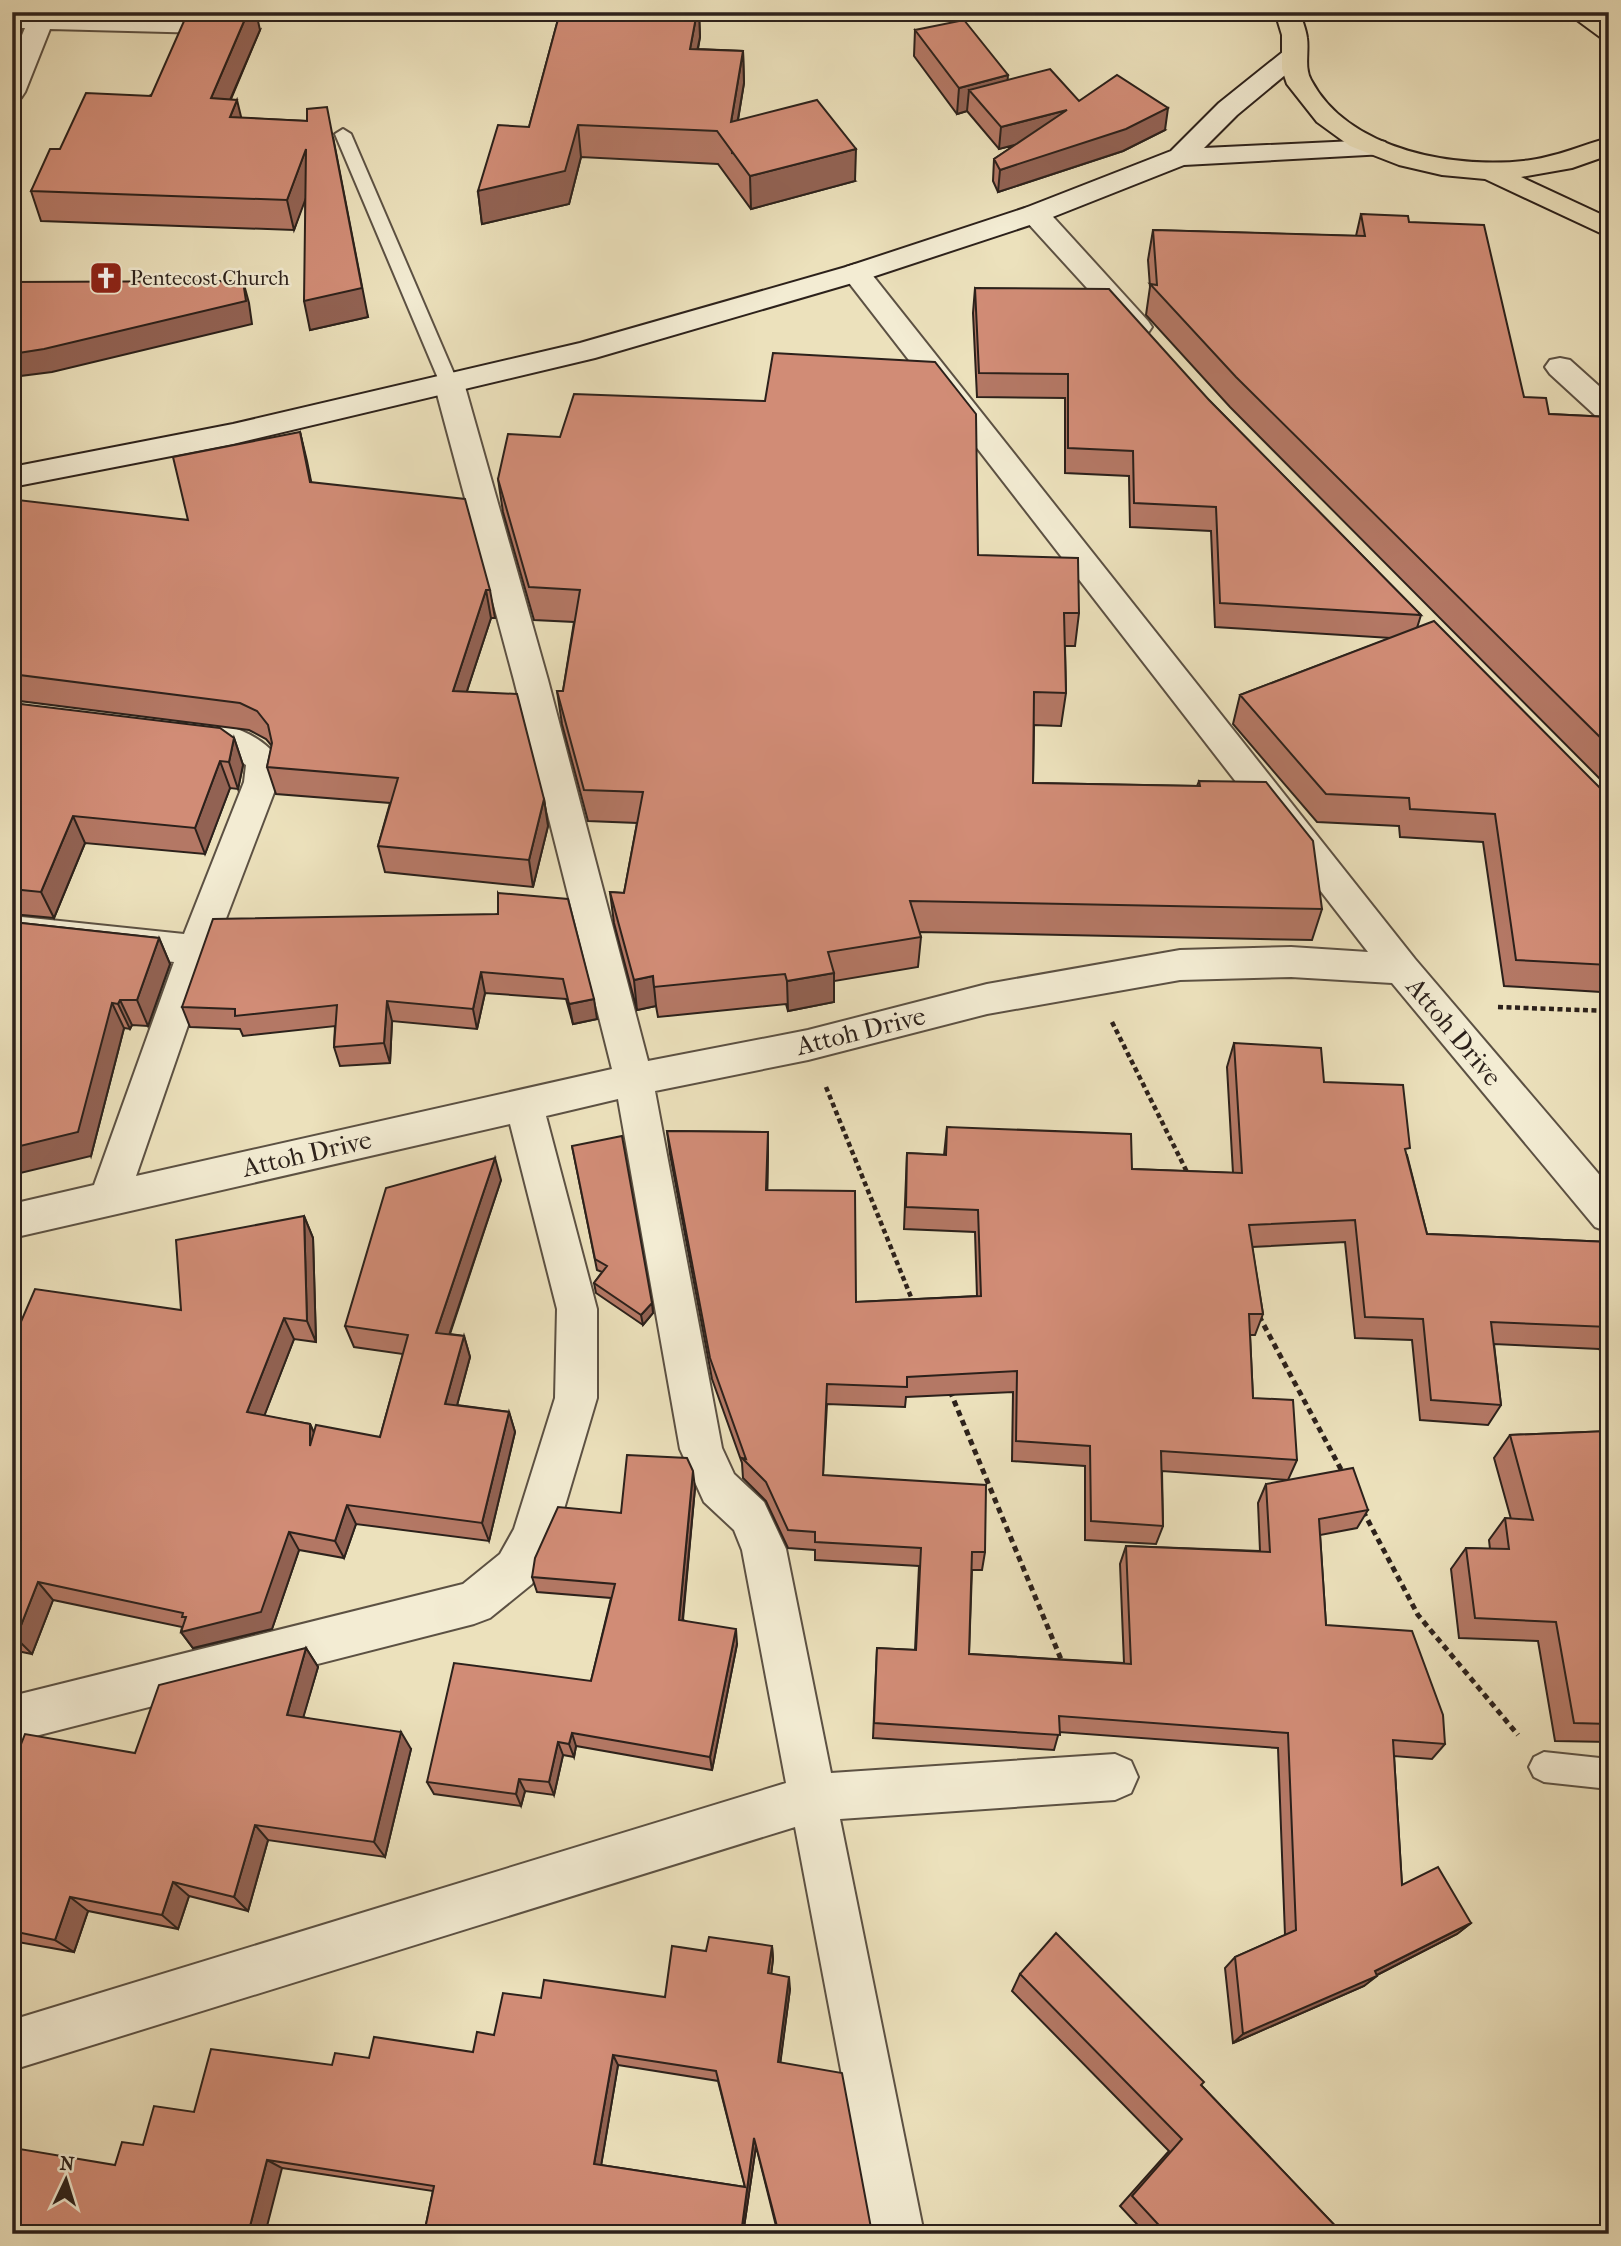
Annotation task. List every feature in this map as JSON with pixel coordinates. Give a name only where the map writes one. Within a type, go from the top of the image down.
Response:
[{"type":"highway","points":[[1287,12],[1298,81],[1314,105],[1340,128],[1376,148],[1449,168],[1488,172],[1535,170],[1578,160],[1609,146]]},
{"type":"highway","points":[[1578,12],[1609,32]]},
{"type":"highway","points":[[1294,49],[1314,17]]},
{"type":"highway","points":[[1488,172],[1538,192],[1609,229]]},
{"type":"street","points":[[12,20],[42,17],[206,25]]},
{"type":"street","points":[[12,92],[42,17]]},
{"type":"street","points":[[1180,157],[1228,108],[1294,49]]},
{"type":"street","points":[[12,477],[233,434],[585,351],[856,273],[1035,214],[1180,157],[1376,148]]},
{"type":"street","points":[[1035,214],[1154,345]]},
{"type":"street","points":[[856,273],[1402,969]]},
{"type":"street","points":[[1560,367],[1609,411]]},
{"type":"street","points":[[449,383],[531,680],[634,1080],[701,1449],[719,1488],[749,1516],[764,1549],[898,2234]]},
{"type":"street","points":[[109,1198],[196,950],[261,782],[263,762],[254,750],[237,741],[158,732]]},
{"type":"street","points":[[12,930],[196,950]]},
{"type":"street","name":"Attoh Drive","points":[[12,1221],[634,1080],[808,1045],[987,999],[1180,965],[1290,962],[1402,969],[1609,1216]]},
{"type":"street","points":[[12,1719],[474,1603],[516,1569],[534,1536],[576,1398],[577,1309],[553,1207],[524,1105]]},
{"type":"street","points":[[12,2045],[813,1798],[1115,1777]]},
{"type":"lane","points":[[343,134],[449,383]]},
{"type":"lane","points":[[1544,1767],[1609,1774]]},
{"type":"path","points":[[1092,980],[1190,1178]]},
{"type":"path","points":[[1432,1005],[1609,1011]]},
{"type":"path","points":[[808,1045],[917,1312]]},
{"type":"path","points":[[1257,1313],[1347,1481]]},
{"type":"path","points":[[948,1388],[1064,1666]]},
{"type":"path","points":[[1360,1505],[1418,1615],[1544,1767]]},
{"type":"building","points":[[188,12],[248,12],[211,98],[237,100],[230,117],[307,121],[307,109],[327,107],[362,288],[304,301],[306,149],[287,200],[31,191],[50,149],[60,149],[86,93],[151,96]]},
{"type":"building","points":[[560,12],[697,12],[690,49],[743,51],[731,122],[817,100],[856,149],[750,176],[717,131],[578,125],[565,171],[478,191],[498,125],[529,127]]},
{"type":"building","points":[[964,20],[1008,75],[959,88],[915,30]]},
{"type":"building","points":[[1050,69],[1079,101],[1117,75],[1168,108],[1126,129],[1000,170],[994,159],[1067,110],[1001,127],[969,90]]},
{"type":"building","points":[[1361,214],[1408,216],[1409,222],[1484,225],[1524,397],[1546,398],[1549,414],[1609,417],[1609,746],[1236,377],[1150,284],[1157,285],[1153,230],[1365,236]]},
{"type":"building","points":[[243,281],[246,301],[44,349],[12,354],[12,282]]},
{"type":"building","points":[[975,288],[1109,289],[1209,400],[1421,615],[1220,603],[1216,507],[1134,503],[1133,451],[1068,448],[1068,374],[979,373]]},
{"type":"building","points":[[773,353],[935,362],[976,414],[978,555],[1078,558],[1079,613],[1064,613],[1066,693],[1034,692],[1033,783],[1200,786],[1199,781],[1266,782],[1313,841],[1322,909],[910,901],[921,937],[828,952],[834,973],[787,981],[785,974],[654,987],[653,976],[634,980],[610,892],[624,893],[643,792],[584,790],[557,691],[563,691],[580,590],[529,587],[498,479],[508,434],[560,437],[574,394],[765,401]]},
{"type":"building","points":[[300,432],[310,482],[465,499],[490,590],[486,590],[453,691],[517,694],[544,799],[529,860],[378,846],[398,778],[267,767],[272,743],[268,725],[257,711],[240,703],[12,674],[12,511],[18,500],[188,520],[173,457]]},
{"type":"building","points":[[1434,621],[1609,797],[1609,965],[1516,960],[1495,814],[1410,809],[1409,798],[1326,794],[1240,695]]},
{"type":"building","points":[[12,703],[220,728],[234,738],[229,762],[220,761],[195,828],[73,816],[41,892],[12,889]]},
{"type":"building","points":[[498,893],[568,899],[594,999],[569,1004],[563,979],[481,972],[473,1009],[387,1001],[384,1043],[334,1047],[337,1005],[235,1016],[235,1009],[182,1007],[213,919],[498,914]]},
{"type":"building","points":[[12,922],[159,938],[137,1000],[112,1003],[78,1132],[12,1148]]},
{"type":"building","points":[[1234,1043],[1321,1048],[1324,1082],[1403,1085],[1410,1148],[1405,1149],[1427,1234],[1609,1242],[1609,1327],[1491,1322],[1501,1405],[1431,1400],[1423,1319],[1365,1317],[1355,1220],[1249,1225],[1263,1314],[1249,1314],[1253,1398],[1293,1400],[1297,1460],[1161,1451],[1163,1526],[1091,1521],[1090,1446],[1016,1441],[1017,1371],[907,1377],[907,1387],[827,1384],[823,1475],[986,1485],[985,1552],[972,1552],[969,1654],[1131,1664],[1126,1546],[1270,1552],[1266,1484],[1353,1468],[1368,1510],[1319,1519],[1326,1625],[1412,1631],[1443,1715],[1445,1744],[1393,1740],[1402,1885],[1438,1867],[1471,1923],[1375,1971],[1377,1976],[1243,2034],[1235,1957],[1296,1930],[1288,1733],[1059,1716],[1060,1735],[874,1723],[877,1648],[916,1650],[921,1548],[815,1542],[815,1532],[788,1530],[766,1482],[742,1458],[746,1459],[710,1358],[667,1131],[768,1132],[766,1190],[855,1191],[856,1302],[981,1296],[978,1210],[906,1207],[907,1153],[946,1155],[947,1127],[1131,1134],[1132,1169],[1242,1173]]},
{"type":"building","points":[[622,1136],[652,1303],[641,1315],[594,1283],[607,1266],[595,1259],[572,1146]]},
{"type":"building","points":[[495,1158],[436,1333],[464,1336],[445,1404],[509,1412],[482,1523],[347,1505],[335,1541],[289,1532],[261,1612],[181,1632],[186,1617],[182,1617],[183,1613],[38,1582],[16,1638],[12,1637],[12,1338],[35,1289],[181,1310],[176,1240],[304,1216],[307,1321],[284,1318],[247,1412],[310,1424],[310,1446],[316,1425],[380,1437],[408,1335],[345,1326],[386,1188]]},
{"type":"building","points":[[1609,1431],[1609,1724],[1574,1723],[1556,1622],[1475,1618],[1466,1548],[1509,1549],[1505,1518],[1533,1520],[1510,1435]]},
{"type":"building","points":[[627,1455],[687,1458],[693,1471],[679,1620],[736,1629],[710,1757],[572,1733],[569,1744],[558,1742],[549,1782],[519,1779],[516,1794],[427,1782],[454,1663],[591,1681],[615,1584],[532,1577],[535,1558],[558,1507],[621,1513]]},
{"type":"building","points":[[306,1648],[287,1715],[401,1732],[374,1842],[255,1825],[234,1897],[173,1882],[162,1915],[70,1897],[55,1940],[12,1931],[12,1757],[16,1757],[25,1734],[135,1753],[159,1685]]},
{"type":"building","points":[[1056,1933],[1204,2082],[1201,2085],[1343,2234],[1167,2234],[1132,2196],[1182,2139],[1020,1974]]},
{"type":"building","points":[[709,1937],[772,1946],[768,1973],[789,1977],[778,2062],[842,2073],[871,2228],[882,2230],[883,2234],[779,2234],[754,2138],[741,2234],[424,2234],[434,2186],[267,2160],[248,2234],[12,2234],[14,2148],[115,2165],[122,2142],[143,2145],[154,2106],[194,2112],[211,2049],[332,2065],[335,2053],[369,2058],[374,2037],[473,2052],[477,2032],[494,2035],[503,1993],[541,1998],[544,1980],[665,1997],[672,1946],[706,1951]],"holes":[[[613,2055],[716,2071],[745,2187],[594,2164]]]},
{"type":"place","name":"Pentecost Church","points":[[106,278]]}]
